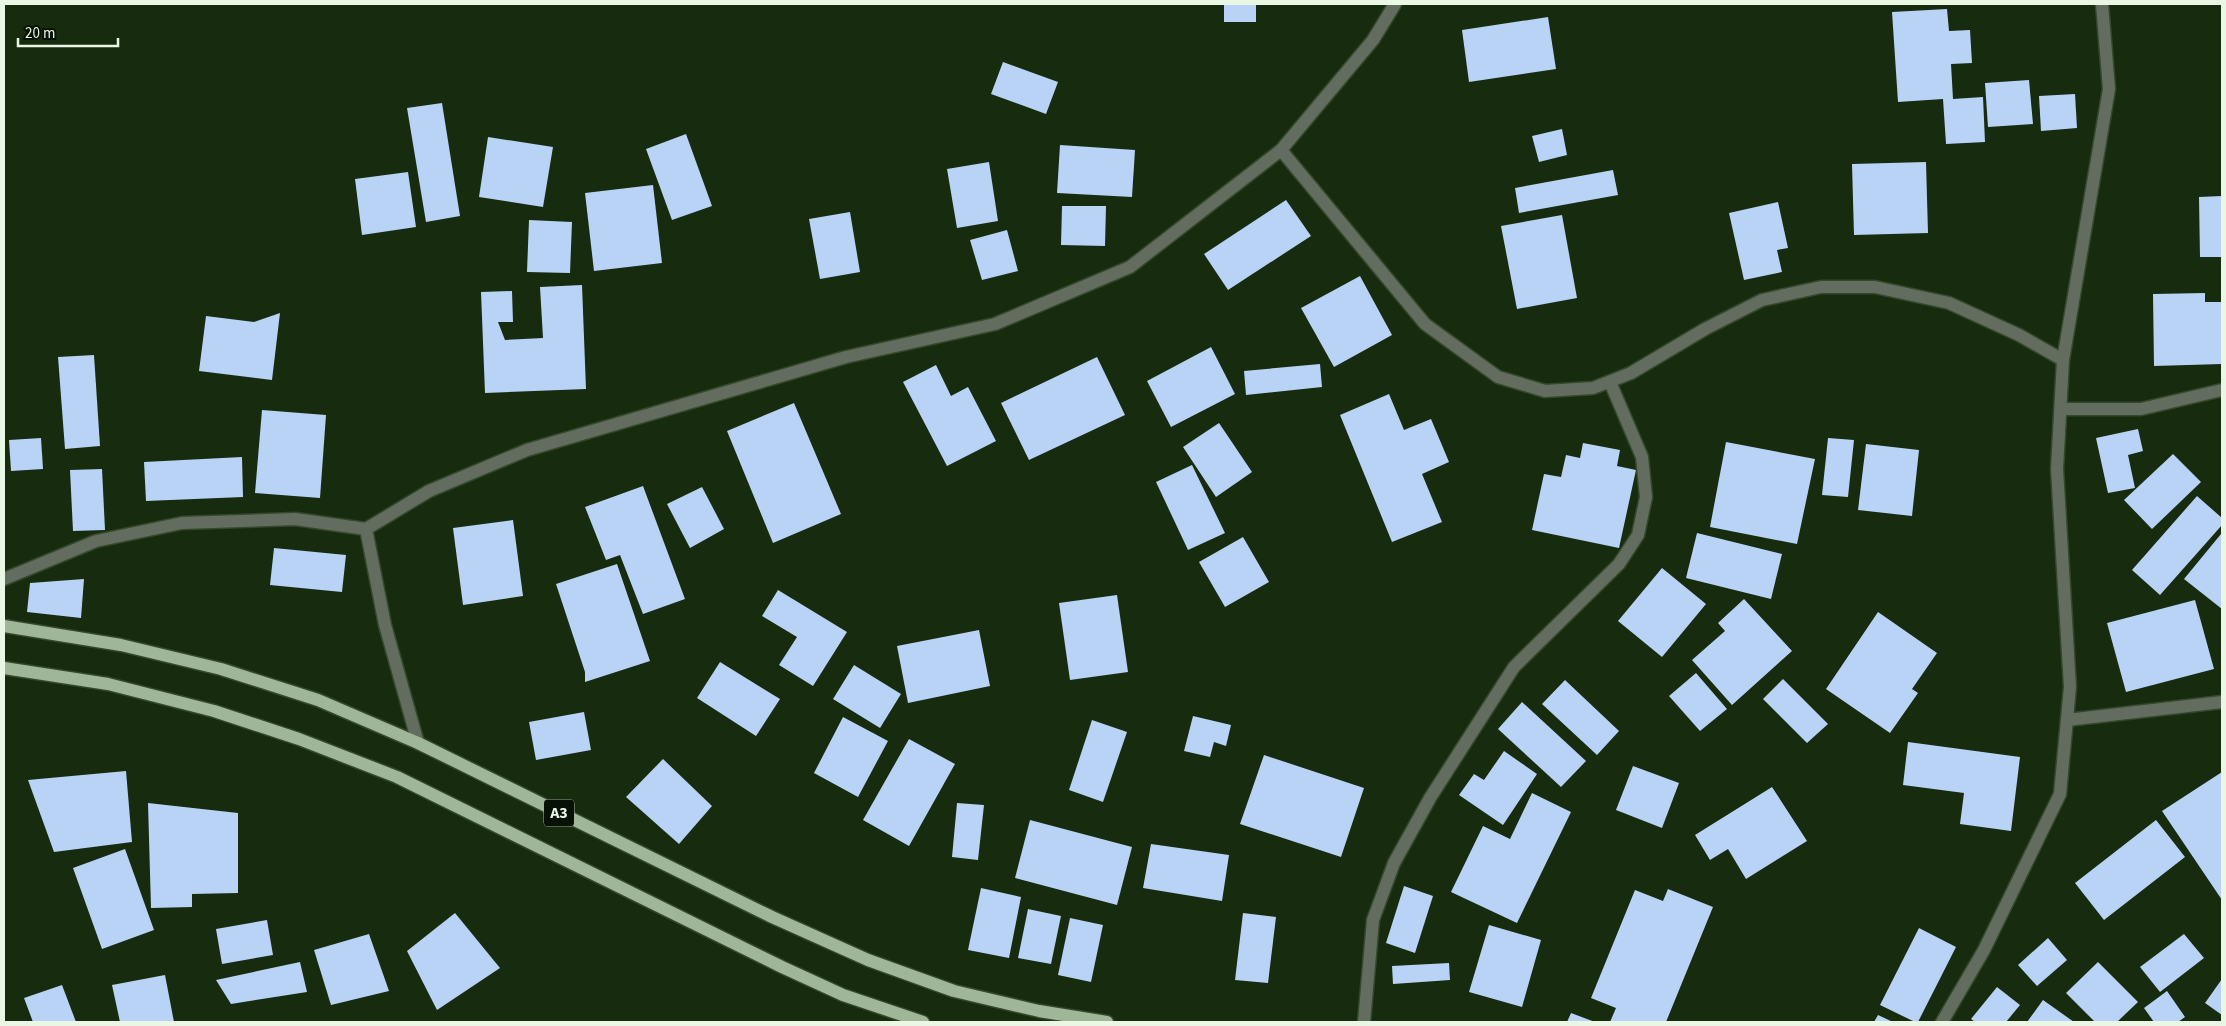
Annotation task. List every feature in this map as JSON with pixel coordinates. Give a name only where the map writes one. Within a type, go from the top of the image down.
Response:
[{"type":"main road","name":"A3","points":[[4,626],[121,645],[221,669],[318,700],[418,744],[772,917],[868,960],[954,991],[1039,1011],[1107,1022]]},
{"type":"main road","name":"A3","points":[[4,668],[108,684],[205,708],[326,749],[397,777],[782,968],[844,995],[923,1022]]},
{"type":"street","points":[[4,579],[96,541],[182,523],[295,519],[366,529],[429,491],[527,450],[846,357],[995,324],[1130,267],[1281,150],[1373,40],[1395,4]]},
{"type":"street","points":[[1942,1022],[1984,950],[2060,794],[2070,687],[2057,469],[2063,360],[2109,88],[2102,4]]},
{"type":"street","points":[[1281,150],[1426,324],[1498,377],[1545,390],[1593,388],[1610,382],[1630,373],[1705,329],[1762,300],[1821,286],[1875,286],[1949,303],[2019,335],[2063,360]]},
{"type":"street","points":[[1364,1022],[1373,920],[1394,864],[1430,798],[1514,667],[1619,564],[1638,535],[1646,497],[1642,458],[1610,382]]},
{"type":"street","points":[[2061,409],[2141,409],[2222,390]]},
{"type":"street","points":[[366,529],[385,625],[418,744]]},
{"type":"street","points":[[2067,720],[2222,702]]},
{"type":"building","points":[[1224,4],[1256,4],[1256,22],[1224,22]]},
{"type":"building","points":[[1947,9],[1949,31],[1970,30],[1972,63],[1951,64],[1953,99],[1983,97],[1985,142],[1946,144],[1943,99],[1898,102],[1892,12]]},
{"type":"building","points":[[1548,17],[1556,69],[1469,82],[1462,30]]},
{"type":"building","points":[[1003,62],[1058,82],[1046,114],[991,94]]},
{"type":"building","points":[[2029,80],[2033,124],[1988,127],[1985,83]]},
{"type":"building","points":[[2075,94],[2077,128],[2041,131],[2039,96]]},
{"type":"building","points":[[442,103],[460,216],[426,222],[407,108]]},
{"type":"building","points":[[1562,129],[1567,155],[1539,162],[1532,136]]},
{"type":"building","points":[[686,134],[712,206],[672,220],[646,149]]},
{"type":"building","points":[[488,137],[553,147],[543,207],[479,197]]},
{"type":"building","points":[[1060,145],[1135,150],[1132,197],[1057,193]]},
{"type":"building","points":[[989,162],[998,221],[957,228],[947,169]]},
{"type":"building","points":[[1926,162],[1928,233],[1854,235],[1852,164]]},
{"type":"building","points":[[1613,170],[1618,195],[1519,213],[1515,188]]},
{"type":"building","points":[[408,172],[416,227],[362,235],[355,179]]},
{"type":"building","points":[[653,185],[662,263],[594,271],[585,193]]},
{"type":"building","points":[[2222,196],[2222,257],[2200,257],[2199,197]]},
{"type":"building","points":[[1286,200],[1311,236],[1228,290],[1204,254]]},
{"type":"building","points":[[1778,202],[1788,248],[1777,250],[1782,272],[1744,280],[1729,213]]},
{"type":"building","points":[[1062,206],[1106,206],[1105,246],[1061,245]]},
{"type":"building","points":[[850,212],[860,272],[820,279],[809,219]]},
{"type":"building","points":[[1562,215],[1577,298],[1517,309],[1501,226]]},
{"type":"building","points":[[529,220],[572,222],[570,273],[527,272]]},
{"type":"building","points":[[1007,230],[1018,271],[982,280],[970,240]]},
{"type":"building","points":[[1360,276],[1392,335],[1334,367],[1301,308]]},
{"type":"building","points":[[582,285],[586,389],[485,393],[481,292],[512,291],[513,322],[498,322],[505,340],[543,338],[540,287]]},
{"type":"building","points":[[2205,293],[2205,302],[2222,302],[2222,364],[2154,366],[2153,294]]},
{"type":"building","points":[[280,313],[272,380],[199,371],[206,316],[254,322]]},
{"type":"building","points":[[1211,347],[1235,394],[1171,427],[1147,381]]},
{"type":"building","points":[[94,355],[100,446],[65,449],[58,357]]},
{"type":"building","points":[[1097,357],[1125,415],[1029,460],[1001,403]]},
{"type":"building","points":[[1320,364],[1322,387],[1246,395],[1244,371]]},
{"type":"building","points":[[936,365],[951,396],[968,387],[996,441],[947,466],[903,382]]},
{"type":"building","points":[[1389,394],[1404,430],[1431,419],[1449,462],[1422,474],[1442,522],[1392,542],[1340,415]]},
{"type":"building","points":[[794,403],[841,514],[773,543],[727,431]]},
{"type":"building","points":[[262,410],[326,415],[320,498],[255,493]]},
{"type":"building","points":[[1219,423],[1252,472],[1216,497],[1183,447]]},
{"type":"building","points":[[2138,429],[2143,451],[2128,455],[2135,488],[2108,493],[2096,438]]},
{"type":"building","points":[[41,438],[43,469],[11,471],[9,440]]},
{"type":"building","points":[[1828,438],[1854,440],[1848,497],[1822,495]]},
{"type":"building","points":[[1726,442],[1815,459],[1797,544],[1710,527]]},
{"type":"building","points":[[1583,443],[1620,450],[1617,466],[1636,470],[1619,548],[1532,530],[1544,474],[1561,477],[1566,455],[1580,458]]},
{"type":"building","points":[[1866,444],[1919,450],[1912,516],[1858,510]]},
{"type":"building","points":[[2173,454],[2201,482],[2152,529],[2124,500]]},
{"type":"building","points":[[242,457],[243,497],[146,501],[144,462]]},
{"type":"building","points":[[1192,465],[1225,533],[1188,550],[1156,482]]},
{"type":"building","points":[[102,469],[105,530],[73,531],[70,470]]},
{"type":"building","points":[[643,486],[685,599],[643,614],[620,555],[606,560],[585,507]]},
{"type":"building","points":[[702,487],[724,529],[690,548],[667,504]]},
{"type":"building","points":[[2197,496],[2222,518],[2222,525],[2160,595],[2132,570]]},
{"type":"building","points":[[513,520],[523,596],[463,605],[453,528]]},
{"type":"building","points":[[1697,533],[1782,554],[1771,599],[1686,578]]},
{"type":"building","points":[[2221,534],[2222,536],[2222,609],[2184,579]]},
{"type":"building","points":[[1243,537],[1269,582],[1225,607],[1199,562]]},
{"type":"building","points":[[274,548],[346,555],[342,592],[270,585]]},
{"type":"building","points":[[617,564],[650,661],[585,682],[585,672],[556,584]]},
{"type":"building","points":[[1662,568],[1706,604],[1662,657],[1618,621]]},
{"type":"building","points":[[84,579],[81,618],[27,612],[30,583]]},
{"type":"building","points":[[778,590],[847,632],[813,686],[779,665],[797,637],[762,616]]},
{"type":"building","points":[[1117,595],[1128,672],[1070,680],[1059,603]]},
{"type":"building","points":[[1744,599],[1792,651],[1732,705],[1692,660],[1725,631],[1718,623]]},
{"type":"building","points":[[2195,600],[2214,669],[2126,692],[2107,623]]},
{"type":"building","points":[[1878,612],[1937,653],[1912,689],[1918,693],[1890,733],[1826,689]]},
{"type":"building","points":[[979,630],[990,686],[908,703],[897,646]]},
{"type":"building","points":[[720,662],[780,699],[756,736],[697,698]]},
{"type":"building","points":[[854,665],[901,694],[880,728],[833,699]]},
{"type":"building","points":[[1696,673],[1727,709],[1700,731],[1669,696]]},
{"type":"building","points":[[1783,679],[1828,724],[1807,743],[1763,699]]},
{"type":"building","points":[[1565,680],[1619,731],[1597,755],[1542,704]]},
{"type":"building","points":[[1522,702],[1586,761],[1561,787],[1498,729]]},
{"type":"building","points":[[584,712],[591,750],[536,760],[529,722]]},
{"type":"building","points":[[1193,716],[1231,725],[1226,746],[1214,742],[1210,757],[1184,751]]},
{"type":"building","points":[[843,717],[888,741],[858,797],[814,773]]},
{"type":"building","points":[[1092,720],[1127,732],[1103,802],[1069,790]]},
{"type":"building","points":[[909,739],[955,764],[909,846],[863,820]]},
{"type":"building","points":[[1908,742],[2020,757],[2011,831],[1960,824],[1964,793],[1903,785]]},
{"type":"building","points":[[1504,751],[1537,774],[1503,825],[1459,795],[1474,774],[1484,780]]},
{"type":"building","points":[[1264,755],[1364,788],[1341,857],[1240,824]]},
{"type":"building","points":[[663,759],[712,806],[679,844],[626,797]]},
{"type":"building","points":[[1633,766],[1679,783],[1662,828],[1616,810]]},
{"type":"building","points":[[126,771],[132,842],[54,852],[28,780]]},
{"type":"building","points":[[2222,772],[2222,900],[2162,811]]},
{"type":"building","points":[[1772,787],[1807,841],[1746,879],[1728,849],[1710,860],[1695,835]]},
{"type":"building","points":[[1532,793],[1571,812],[1517,923],[1451,892],[1483,826],[1510,839]]},
{"type":"building","points":[[148,803],[238,813],[238,893],[192,894],[192,907],[151,908]]},
{"type":"building","points":[[957,803],[984,805],[978,860],[952,857]]},
{"type":"building","points":[[1030,820],[1132,847],[1117,905],[1015,878]]},
{"type":"building","points":[[2156,820],[2185,857],[2104,920],[2075,883]]},
{"type":"building","points":[[1151,844],[1229,855],[1222,901],[1143,888]]},
{"type":"building","points":[[125,849],[154,930],[102,949],[73,868]]},
{"type":"building","points":[[1404,886],[1433,896],[1415,953],[1386,943]]},
{"type":"building","points":[[981,888],[1021,897],[1009,958],[968,950]]},
{"type":"building","points":[[1668,889],[1713,907],[1666,1022],[1610,1022],[1616,1008],[1591,998],[1635,890],[1663,901]]},
{"type":"building","points":[[1028,909],[1061,916],[1051,964],[1018,958]]},
{"type":"building","points":[[455,913],[500,968],[437,1010],[407,951]]},
{"type":"building","points":[[1243,913],[1276,917],[1268,983],[1235,980]]},
{"type":"building","points":[[1070,918],[1103,925],[1091,982],[1058,975]]},
{"type":"building","points":[[267,920],[273,955],[222,964],[216,929]]},
{"type":"building","points":[[1489,925],[1541,940],[1522,1007],[1469,992]]},
{"type":"building","points":[[1919,928],[1956,947],[1918,1022],[1915,1022],[1880,1005]]},
{"type":"building","points":[[369,934],[389,991],[331,1005],[314,950]]},
{"type":"building","points":[[2184,934],[2204,958],[2160,992],[2140,967]]},
{"type":"building","points":[[2048,938],[2067,960],[2037,986],[2018,965]]},
{"type":"building","points":[[300,962],[307,992],[231,1004],[216,980]]},
{"type":"building","points":[[2098,962],[2138,1002],[2117,1022],[2095,1022],[2066,993]]},
{"type":"building","points":[[1449,963],[1450,980],[1393,984],[1392,966]]},
{"type":"building","points":[[165,975],[174,1022],[120,1022],[112,985]]},
{"type":"building","points":[[2222,979],[2222,1015],[2205,1003]]},
{"type":"building","points":[[62,985],[76,1022],[33,1022],[24,998]]},
{"type":"building","points":[[1997,987],[2020,1005],[2006,1022],[1975,1022],[1971,1019]]},
{"type":"building","points":[[2167,991],[2185,1017],[2178,1022],[2154,1022],[2144,1008]]},
{"type":"building","points":[[2043,1000],[2074,1022],[2027,1022]]},
{"type":"building","points":[[1571,1013],[1595,1022],[1567,1022]]},
{"type":"building","points":[[1878,1015],[1893,1022],[1874,1022]]}]
